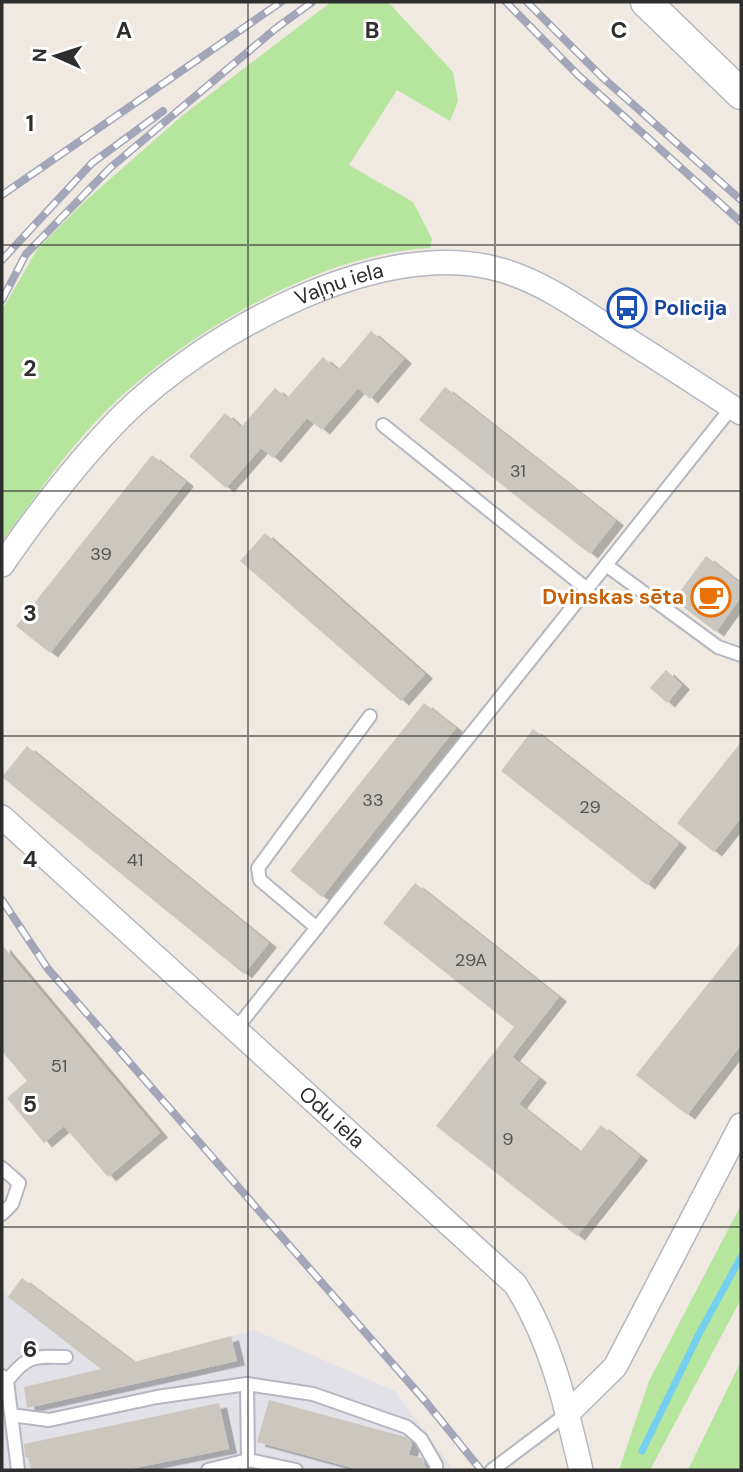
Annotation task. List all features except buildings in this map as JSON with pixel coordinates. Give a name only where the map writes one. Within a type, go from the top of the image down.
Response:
[{"type":"street","points":[[646,2],[741,94]]},
{"type":"street","name":"Vaļņu iela","points":[[2,565],[82,460],[123,415],[196,357],[262,317],[316,290],[385,268],[435,261],[470,263],[502,270],[547,289],[737,410]]},
{"type":"street","name":"Odu iela","points":[[2,817],[515,1284],[535,1315],[568,1413],[581,1470]]},
{"type":"street","points":[[568,1413],[615,1367],[741,1125]]},
{"type":"lane","points":[[236,1029],[606,565],[737,410]]},
{"type":"lane","points":[[383,425],[587,589]]},
{"type":"lane","points":[[606,565],[718,647],[741,655]]},
{"type":"lane","points":[[317,928],[260,880],[258,868],[370,716]]},
{"type":"lane","points":[[2,1168],[19,1183],[12,1204],[2,1214]]},
{"type":"lane","points":[[18,1470],[4,1378],[21,1362],[43,1356],[66,1357]]},
{"type":"lane","points":[[11,1415],[49,1420],[157,1397],[247,1384],[313,1394],[407,1427],[421,1439],[436,1470]]},
{"type":"lane","points":[[240,1470],[248,1460],[247,1384]]},
{"type":"lane","points":[[492,1470],[568,1413]]},
{"type":"lane","points":[[208,1470],[248,1460],[296,1470]]},
{"type":"shaded area","points":[[22,1278],[134,1362],[254,1330],[395,1391],[453,1470],[2,1470],[2,1292],[8,1296]]},
{"type":"green space","points":[[331,2],[388,2],[453,72],[458,101],[450,121],[397,90],[349,165],[413,202],[432,239],[430,248],[387,253],[342,265],[297,283],[209,330],[168,358],[131,387],[86,432],[2,542],[2,310],[38,248],[83,203],[183,115]]},
{"type":"green space","points":[[741,1205],[741,1299],[650,1470],[619,1470],[649,1381]]},
{"type":"green space","points":[[741,1361],[741,1470],[688,1470]]},
{"type":"waterway","points":[[642,1451],[700,1332],[741,1257]]},
{"type":"railway","points":[[2,195],[281,2]]},
{"type":"railway","points":[[2,300],[26,254],[110,168],[275,29],[312,2]]},
{"type":"railway","points":[[506,2],[578,75],[741,222]]},
{"type":"railway","points":[[527,2],[602,77],[741,200]]},
{"type":"railway","points":[[2,260],[92,163],[163,111]]},
{"type":"railway","points":[[2,900],[48,969],[426,1402],[481,1470]]},
{"type":"place","name":"Policija","points":[[627,308]]},
{"type":"place","name":"Dvinskas sēta","points":[[711,597]]}]
